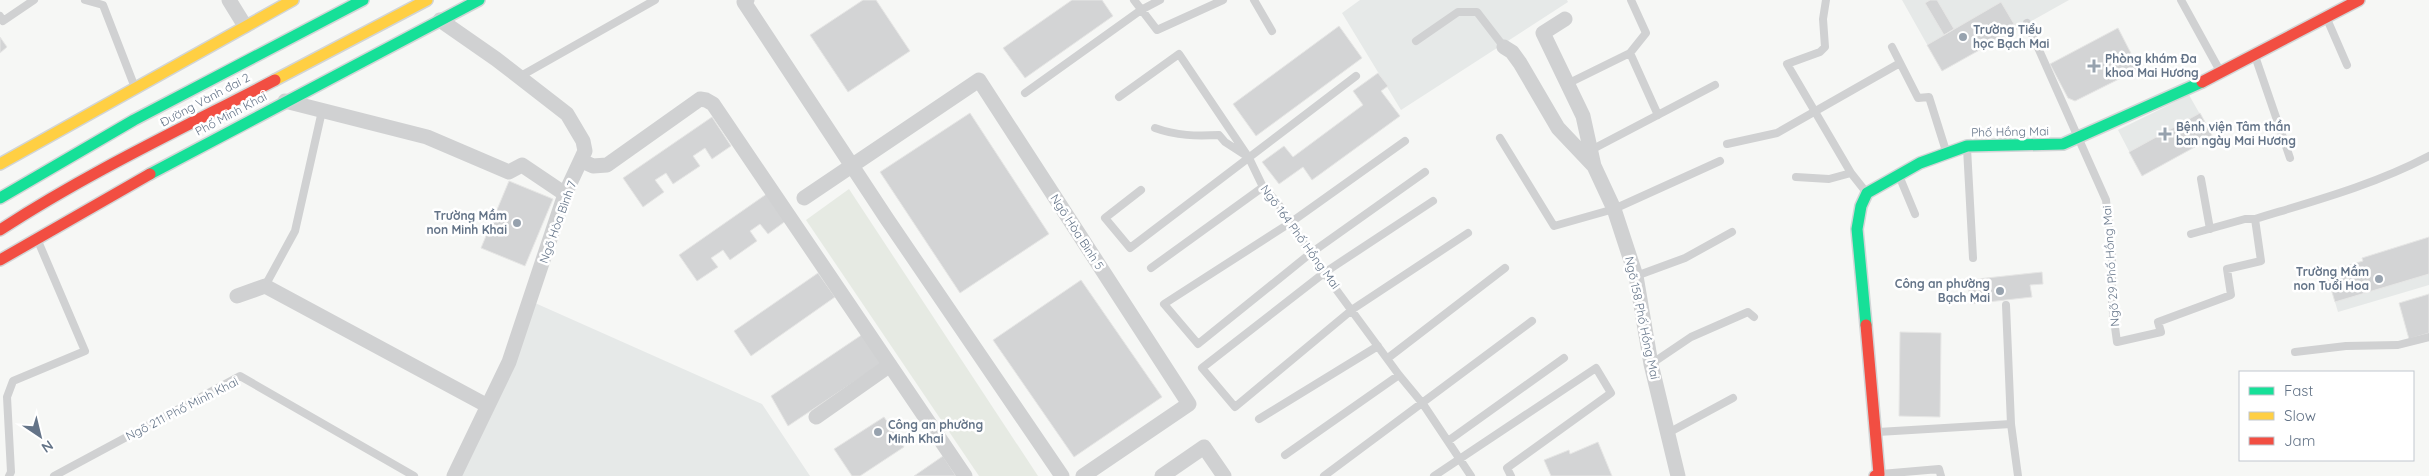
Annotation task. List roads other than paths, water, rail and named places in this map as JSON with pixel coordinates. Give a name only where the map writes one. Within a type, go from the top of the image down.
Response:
[{"type":"main road","points":[[0,164],[134,87],[293,0]]},
{"type":"main road","name":"Đường Vành đai 2","points":[[0,198],[53,164],[144,114],[362,0]]},
{"type":"main road","name":"Đường Vành đai 2","points":[[0,230],[29,211],[108,167],[427,0]]},
{"type":"main road","name":"Phố Minh Khai","points":[[0,260],[37,237],[285,101],[479,0]]},
{"type":"main road","name":"Phố Hồng Mai","points":[[1867,194],[1898,174],[1966,146],[2047,146],[2063,144],[2099,130],[2221,73],[2359,0]]},
{"type":"main road","points":[[1867,194],[1861,206],[1857,230],[1877,475]]},
{"type":"street","points":[[229,0],[246,26]]},
{"type":"street","points":[[747,0],[744,2],[852,166],[1062,476]]},
{"type":"street","points":[[1565,19],[1543,33],[1583,116],[1594,166]]},
{"type":"street","name":"Ngõ Hòa Bình 7","points":[[440,20],[567,114],[583,140],[585,152],[566,194],[509,362],[486,405],[456,475]]},
{"type":"street","name":"Ngõ 158 Phố Hồng Mai","points":[[1504,47],[1512,52],[1520,63],[1558,128],[1594,166],[1614,209],[1636,276],[1651,364],[1678,476]]},
{"type":"street","name":"Ngõ Hòa Bình 5","points":[[804,198],[979,80],[1189,404],[1083,476]]},
{"type":"street","points":[[582,161],[593,166],[607,164],[690,105],[700,99],[706,100],[720,114],[965,476]]},
{"type":"street","points":[[285,101],[427,137],[509,172],[522,164],[566,194]]},
{"type":"street","points":[[237,296],[266,286],[486,405]]},
{"type":"street","points":[[816,417],[890,365]]},
{"type":"street","points":[[1162,476],[1204,447],[1224,476]]},
{"type":"lane","points":[[0,16],[3,21],[34,0]]},
{"type":"lane","points":[[85,0],[102,3],[122,60],[134,87]]},
{"type":"lane","points":[[519,77],[645,3],[656,0]]},
{"type":"lane","points":[[1134,0],[1157,30],[1223,0]]},
{"type":"lane","points":[[1025,92],[1142,10],[1160,0]]},
{"type":"lane","points":[[1254,0],[1272,31]]},
{"type":"lane","points":[[1567,84],[1630,52],[1646,33],[1630,0]]},
{"type":"lane","points":[[1826,0],[1823,19],[1825,47],[1820,52],[1787,64],[1851,173],[1867,194]]},
{"type":"lane","points":[[2181,0],[2221,73]]},
{"type":"lane","points":[[1416,41],[1458,12],[1477,12],[1504,47]]},
{"type":"lane","points":[[2326,17],[2347,65]]},
{"type":"lane","points":[[2026,24],[2077,138]]},
{"type":"lane","points":[[1892,47],[1918,98],[1929,97],[1947,153]]},
{"type":"lane","points":[[1630,52],[1658,115]]},
{"type":"lane","name":"Ngõ 164 Phố Hồng Mai","points":[[1119,97],[1179,54],[1249,158],[1262,187],[1277,202],[1324,272],[1423,404],[1471,476]]},
{"type":"lane","points":[[2254,55],[2290,158]]},
{"type":"lane","points":[[1727,144],[1777,133],[1900,63]]},
{"type":"lane","points":[[1141,190],[1105,218],[1130,248],[1356,76]]},
{"type":"lane","points":[[1591,150],[1715,85]]},
{"type":"lane","points":[[266,286],[295,232],[322,111]]},
{"type":"lane","points":[[1155,128],[1170,134],[1189,137],[1219,135],[1225,142],[1249,158]]},
{"type":"lane","points":[[1500,138],[1554,226],[1614,209],[1720,161]]},
{"type":"lane","name":"Ngõ 29 Phố Hồng Mai","points":[[2077,138],[2099,181],[2109,214],[2112,254],[2112,305],[2117,342],[2161,332],[2158,322],[2231,295],[2227,269],[2261,261],[2255,219]]},
{"type":"lane","points":[[1405,141],[1290,223],[1164,304],[1198,344],[1311,253],[1426,172]]},
{"type":"lane","points":[[1966,146],[1973,258]]},
{"type":"lane","points":[[2191,234],[2244,219],[2255,219],[2331,196],[2399,172],[2429,156]]},
{"type":"lane","points":[[1796,177],[1829,179],[1851,173]]},
{"type":"lane","points":[[1898,174],[1915,214]]},
{"type":"lane","points":[[2201,179],[2210,228]]},
{"type":"lane","points":[[1152,268],[1262,187]]},
{"type":"lane","points":[[1433,201],[1324,272],[1202,368],[1235,407],[1353,309],[1468,233]]},
{"type":"lane","points":[[1636,276],[1685,258],[1732,232]]},
{"type":"lane","points":[[9,476],[11,472],[7,397],[12,381],[86,351],[37,237]]},
{"type":"lane","points":[[1388,358],[1505,268]]},
{"type":"lane","points":[[2006,305],[2011,424],[2018,476]]},
{"type":"lane","points":[[1651,364],[1691,337],[1748,312],[1754,317]]},
{"type":"lane","points":[[1324,476],[1532,321]]},
{"type":"lane","points":[[2295,352],[2346,346],[2398,345],[2429,337]]},
{"type":"lane","points":[[1259,419],[1378,346]]},
{"type":"lane","points":[[1448,441],[1564,358]]},
{"type":"lane","points":[[1434,476],[1596,368],[1611,393],[1507,468],[1511,476]]},
{"type":"lane","points":[[1285,455],[1399,374]]},
{"type":"lane","name":"Ngõ 211 Phố Minh Khai","points":[[54,476],[240,376],[414,476]]},
{"type":"lane","points":[[1668,433],[1733,398]]},
{"type":"lane","points":[[1873,432],[2011,424]]},
{"type":"lane","points":[[1877,475],[1939,469],[1941,476]]},
{"type":"place","name":"Trường Tiểu học Bạch Mai","points":[[1963,37]]},
{"type":"place","name":"Phòng khám Đa khoa Mai Hương","points":[[2094,66]]},
{"type":"place","name":"Bệnh viện Tâm thần ban ngày Mai Hương","points":[[2165,134]]},
{"type":"place","name":"Trường Mầm non Minh Khai","points":[[517,223]]},
{"type":"place","name":"Trường Mầm non Tuổi Hoa","points":[[2379,279]]},
{"type":"place","name":"Công an phường Bạch Mai","points":[[2000,291]]},
{"type":"place","name":"Công an phường Minh Khai","points":[[878,432]]}]
